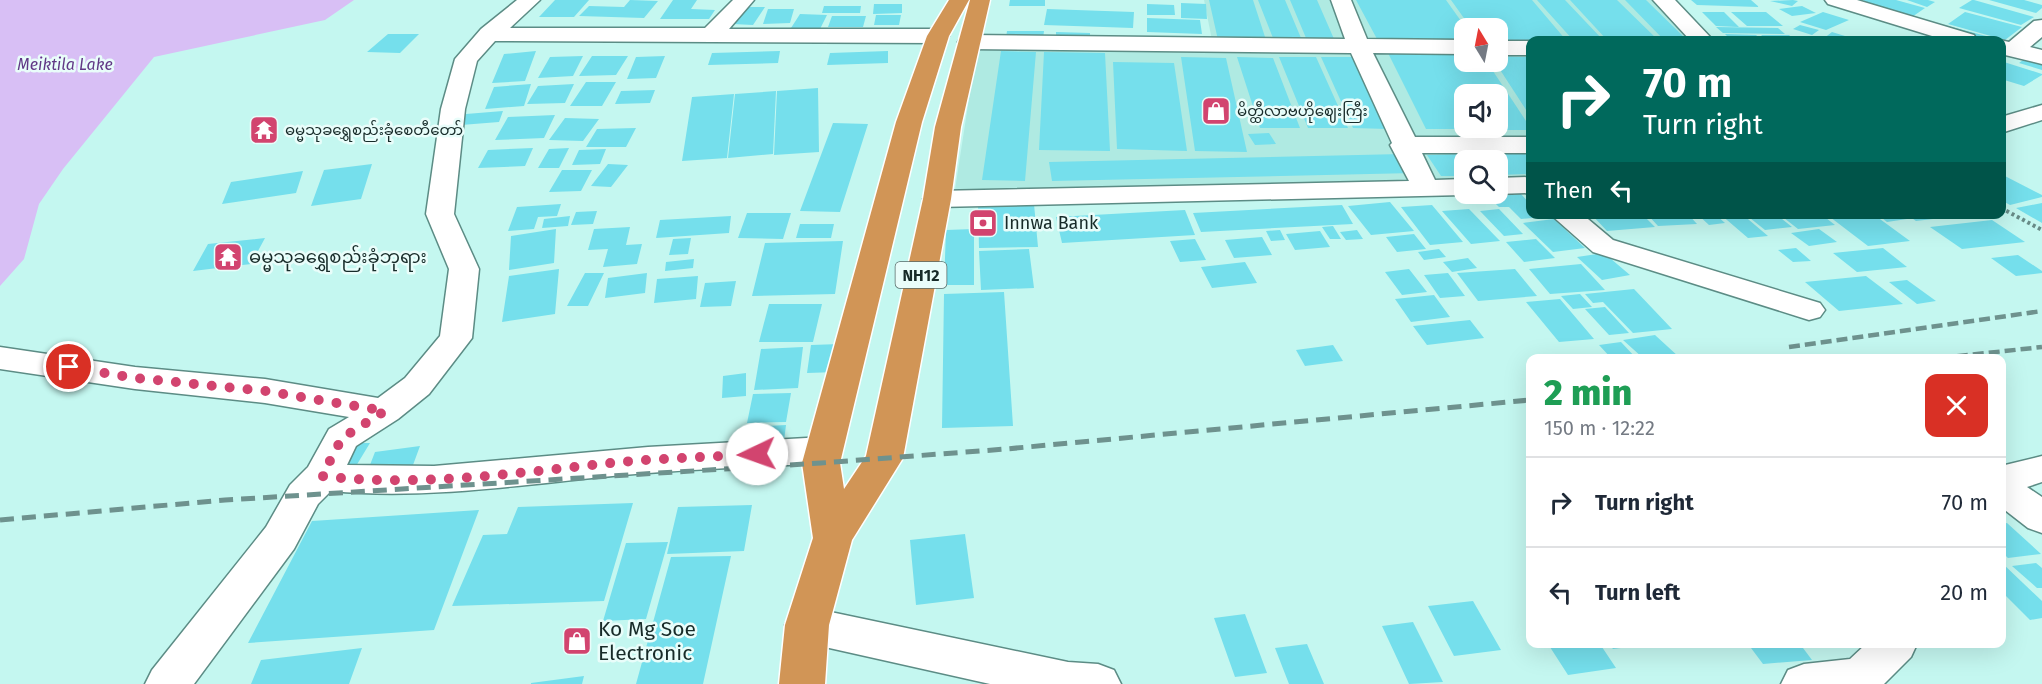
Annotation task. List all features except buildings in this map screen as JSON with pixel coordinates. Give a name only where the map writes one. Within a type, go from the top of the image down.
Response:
[{"type":"highway","name":"NH12","points":[[833,538],[821,463],[824,450],[909,122],[938,36],[959,0]]},
{"type":"highway","name":"NH12","points":[[802,684],[807,624],[833,538],[884,458],[937,199],[948,127],[981,0]]},
{"type":"street","points":[[168,684],[280,538],[304,495],[322,476],[342,438],[385,411],[417,386],[456,338],[464,269],[440,214],[453,109],[466,58],[489,34],[530,0]]},
{"type":"street","points":[[712,34],[744,0]]},
{"type":"street","points":[[1341,0],[1403,145],[1426,189]]},
{"type":"street","points":[[1663,0],[1698,36]]},
{"type":"street","points":[[1835,0],[1953,36]]},
{"type":"street","points":[[2008,48],[2042,26]]},
{"type":"street","points":[[489,34],[938,36]]},
{"type":"street","points":[[969,42],[1454,47]]},
{"type":"street","points":[[1508,48],[1526,48]]},
{"type":"street","points":[[2008,48],[2042,57]]},
{"type":"street","points":[[1403,145],[1526,145]]},
{"type":"street","points":[[1508,186],[1526,185]]},
{"type":"street","points":[[937,199],[1454,188]]},
{"type":"street","points":[[1570,219],[1603,246],[1809,310]]},
{"type":"street","points":[[0,358],[135,378],[265,391],[385,411]]},
{"type":"street","points":[[322,476],[362,481],[411,480],[519,473],[624,462],[824,450]]},
{"type":"street","points":[[2006,479],[2042,469]]},
{"type":"street","points":[[2006,491],[2042,518]]},
{"type":"street","points":[[807,624],[1068,682],[1098,684]]},
{"type":"street","points":[[1804,684],[1861,677],[1891,648]]},
{"type":"path","points":[[2006,211],[2042,230]]},
{"type":"shaded area","name":"မိတ္ထီလာဗဟိုဈေးကြီး","points":[[1204,0],[1652,0],[1688,36],[1526,36],[1526,192],[1508,192],[1508,150],[1454,150],[1454,193],[954,196],[978,40],[1212,40]]},
{"type":"water","name":"Meiktila Lake","points":[[0,0],[354,0],[325,20],[154,57],[63,169],[39,204],[24,259],[0,286]]},
{"type":"railway","points":[[1789,347],[2042,311]]},
{"type":"railway","points":[[1978,354],[2042,347]]},
{"type":"railway","points":[[0,520],[225,500],[821,463],[1006,449],[1526,400]]},
{"type":"place","name":"မိတ္ထီလာဗဟိုဈေးကြီး","points":[[1216,111]]},
{"type":"place","name":"ဓမ္မသုခရွှေစည်းခုံစေတီတော်","points":[[264,130]]},
{"type":"place","name":"Innwa Bank","points":[[983,223]]},
{"type":"place","name":"ဓမ္မသုခရွှေစည်းခုံဘုရား","points":[[228,257]]},
{"type":"place","name":"Ko Mg Soe Electronic","points":[[577,641]]},
{"type":"route","points":[[69,367],[135,378],[265,391],[385,411],[342,438],[322,476],[362,481],[411,480],[519,473],[624,462],[757,454]]}]
